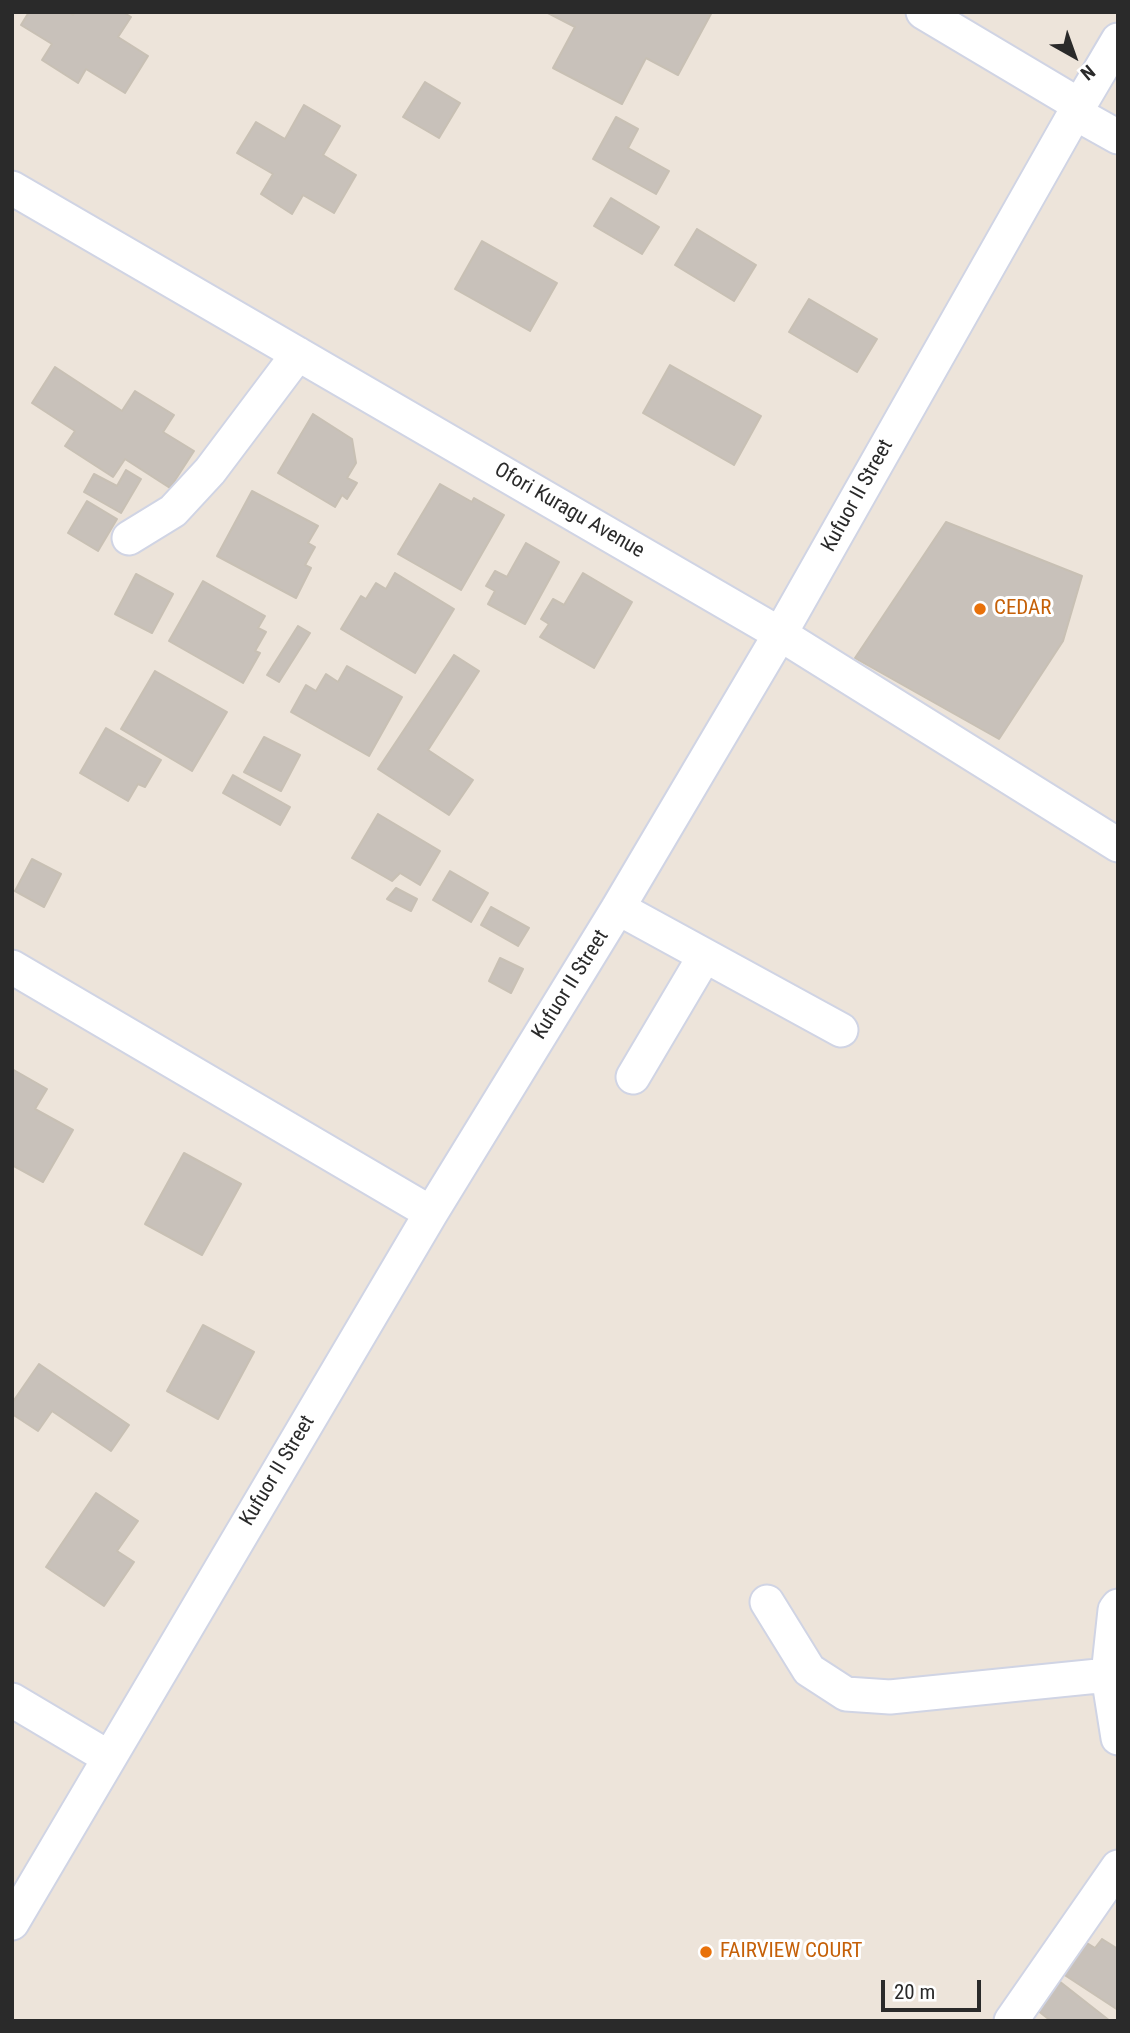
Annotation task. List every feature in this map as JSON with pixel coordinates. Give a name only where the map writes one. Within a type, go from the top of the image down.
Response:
[{"type":"street","points":[[939,16],[1118,137]]},
{"type":"street","name":"Kufuor II Street","points":[[12,1923],[431,1213],[618,908],[780,634],[1118,40]]},
{"type":"street","name":"Ofori Kuragu Avenue","points":[[12,188],[780,634],[1118,845]]},
{"type":"street","points":[[130,538],[173,511],[210,471],[298,354]]},
{"type":"street","points":[[618,908],[841,1030]]},
{"type":"street","points":[[633,1077],[704,957]]},
{"type":"street","points":[[12,967],[431,1213]]},
{"type":"street","points":[[766,1602],[809,1670],[846,1693],[890,1697],[1108,1675]]},
{"type":"street","points":[[1118,1606],[1115,1610],[1108,1675],[1118,1738]]},
{"type":"street","points":[[12,1700],[108,1757]]},
{"type":"street","points":[[1012,2021],[1118,1867]]},
{"type":"building","points":[[29,12],[69,12],[73,15],[75,12],[123,12],[131,17],[118,37],[148,56],[125,93],[86,69],[78,83],[42,60],[52,44],[21,25]]},
{"type":"building","points":[[546,12],[712,12],[678,75],[646,58],[622,104],[553,68],[575,27]]},
{"type":"building","points":[[425,82],[460,103],[439,138],[403,117]]},
{"type":"building","points":[[304,105],[340,126],[323,155],[356,175],[334,213],[303,195],[292,214],[261,194],[273,174],[237,153],[256,122],[285,139]]},
{"type":"building","points":[[616,117],[638,129],[628,148],[669,171],[656,194],[593,159]]},
{"type":"building","points":[[611,198],[659,227],[642,254],[594,226]]},
{"type":"building","points":[[697,229],[756,265],[734,301],[675,265]]},
{"type":"building","points":[[482,241],[557,283],[530,331],[455,289]]},
{"type":"building","points":[[809,299],[877,339],[857,372],[789,332]]},
{"type":"building","points":[[670,365],[761,416],[734,465],[643,413]]},
{"type":"building","points":[[55,367],[122,411],[135,391],[174,415],[163,432],[194,451],[170,488],[125,459],[113,477],[65,446],[75,431],[32,403]]},
{"type":"building","points":[[313,414],[352,439],[356,463],[347,478],[357,483],[347,499],[342,495],[335,507],[278,473]]},
{"type":"building","points":[[126,470],[141,479],[121,513],[84,492],[94,474],[117,486]]},
{"type":"building","points":[[440,484],[472,502],[474,498],[504,515],[461,590],[398,554]]},
{"type":"building","points":[[252,491],[318,526],[308,543],[315,547],[305,565],[311,568],[296,598],[217,556]]},
{"type":"building","points":[[87,501],[117,519],[98,551],[68,533]]},
{"type":"building","name":"CEDAR","points":[[946,522],[1082,576],[1063,641],[999,739],[855,658]]},
{"type":"building","points":[[526,543],[559,562],[525,624],[488,604],[495,591],[486,586],[495,571],[507,577]]},
{"type":"building","points":[[395,573],[454,609],[415,673],[341,629],[361,596],[366,599],[376,583],[386,589]]},
{"type":"building","points":[[583,573],[632,602],[594,668],[540,637],[549,624],[541,619],[553,599],[564,605]]},
{"type":"building","points":[[136,574],[173,594],[152,633],[115,614]]},
{"type":"building","points":[[203,581],[265,616],[258,628],[266,632],[255,651],[260,653],[243,683],[169,641]]},
{"type":"building","points":[[298,626],[310,633],[279,682],[267,675]]},
{"type":"building","points":[[454,655],[479,671],[428,750],[473,780],[449,815],[378,769]]},
{"type":"building","points":[[347,666],[402,697],[369,756],[291,712],[306,685],[316,691],[326,674],[338,682]]},
{"type":"building","points":[[155,671],[227,712],[192,771],[121,729]]},
{"type":"building","points":[[106,728],[161,760],[145,787],[138,784],[128,801],[80,773]]},
{"type":"building","points":[[264,737],[300,755],[281,791],[244,772]]},
{"type":"building","points":[[233,775],[290,807],[280,825],[223,793]]},
{"type":"building","points":[[378,814],[440,851],[420,885],[400,873],[392,881],[352,858]]},
{"type":"building","points":[[32,859],[61,874],[44,907],[15,891]]},
{"type":"building","points":[[450,871],[488,893],[471,922],[433,900]]},
{"type":"building","points":[[396,888],[417,899],[411,911],[387,899]]},
{"type":"building","points":[[491,907],[529,928],[518,946],[481,925]]},
{"type":"building","points":[[500,958],[523,969],[511,993],[489,981]]},
{"type":"building","points":[[12,1069],[47,1089],[35,1109],[73,1130],[43,1182],[12,1165]]},
{"type":"building","points":[[184,1153],[241,1184],[202,1255],[145,1224]]},
{"type":"building","points":[[203,1325],[254,1352],[218,1419],[167,1391]]},
{"type":"building","points":[[39,1364],[129,1425],[111,1451],[52,1411],[38,1431],[12,1414],[12,1403]]},
{"type":"building","points":[[96,1493],[138,1521],[117,1551],[134,1562],[104,1606],[46,1567]]},
{"type":"building","points":[[1102,1939],[1118,1949],[1118,2010],[1060,1972],[1082,1940],[1095,1948]]},
{"type":"building","points":[[1059,1981],[1110,2021],[1051,2021],[1037,2010]]},
{"type":"place","name":"CEDAR","points":[[980,609]]},
{"type":"place","name":"FAIRVIEW COURT","points":[[706,1952]]}]
